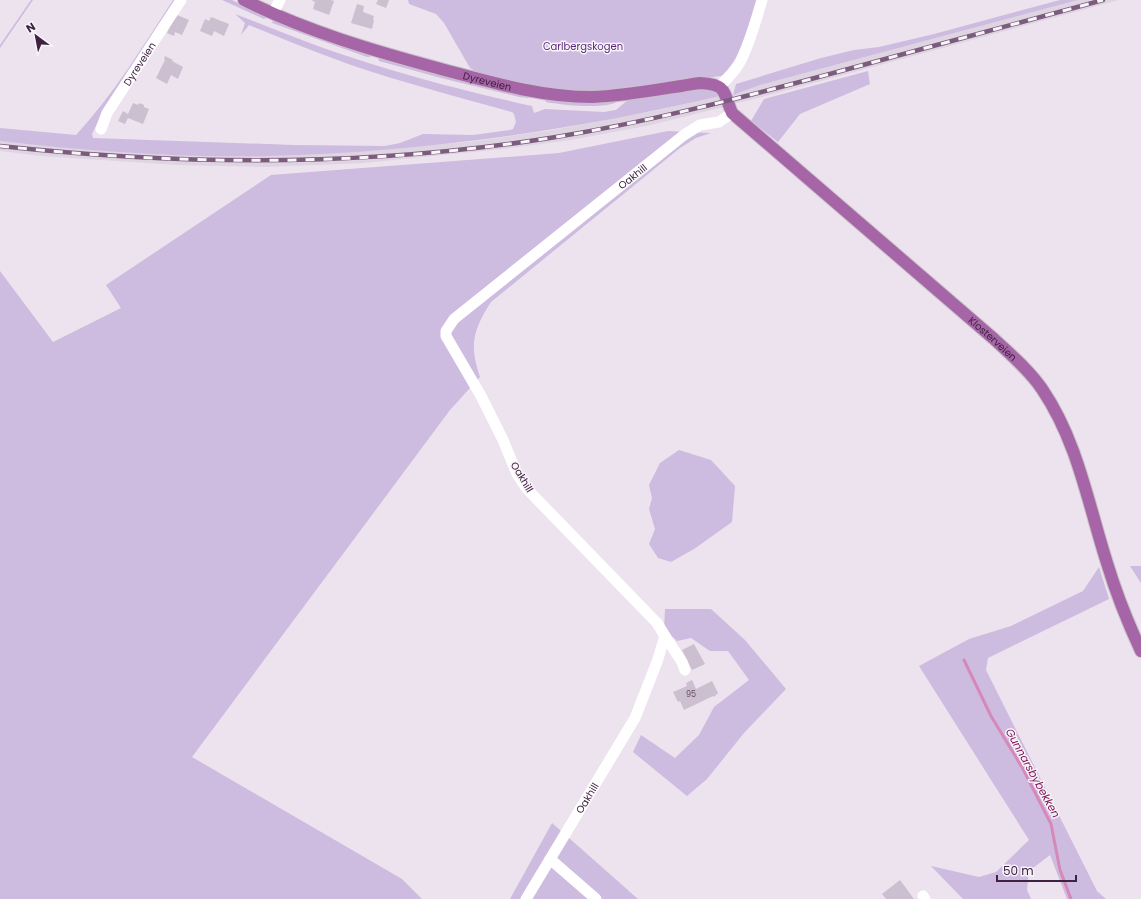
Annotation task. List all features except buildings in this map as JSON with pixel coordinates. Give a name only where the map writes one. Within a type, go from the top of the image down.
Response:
[{"type":"main road","name":"Dyreveien","points":[[244,0],[273,13],[376,51],[470,77],[539,92],[565,96],[593,97],[700,83],[710,83],[720,86]]},
{"type":"main road","points":[[720,86],[724,91],[731,109]]},
{"type":"main road","name":"Klosterveien","points":[[731,109],[994,339],[1022,365],[1042,388],[1067,434],[1077,460],[1107,564],[1141,651]]},
{"type":"street","name":"Dyreveien","points":[[101,129],[107,114],[181,0]]},
{"type":"street","points":[[273,13],[280,0]]},
{"type":"street","points":[[720,86],[730,76],[740,62],[754,28],[762,0]]},
{"type":"street","name":"Oakhill","points":[[526,899],[635,718],[657,662],[665,636],[657,623],[527,489],[517,474],[503,440],[481,396],[453,350],[446,336],[446,331],[454,319],[684,135],[700,125],[719,122],[731,109]]},
{"type":"street","points":[[665,636],[682,662],[685,670]]},
{"type":"street","points":[[550,859],[596,899]]},
{"type":"shaded area","points":[[1078,0],[1119,0],[733,104],[731,96],[760,85]]},
{"type":"shaded area","points":[[720,96],[724,107],[646,126],[571,140],[502,149],[364,163],[265,167],[177,165],[42,156],[0,151],[0,141],[123,152],[194,155],[269,156],[355,151],[469,142],[553,130],[659,110]]},
{"type":"green space","points":[[31,0],[33,0],[0,48],[0,45]]},
{"type":"green space","points":[[173,0],[177,0],[98,122],[92,134],[93,138],[294,145],[385,146],[400,143],[423,134],[473,135],[510,130],[513,129],[516,122],[512,112],[371,72],[313,51],[249,25],[241,35],[245,23],[235,14],[317,46],[404,74],[455,88],[532,106],[534,113],[545,109],[604,112],[616,110],[629,99],[695,88],[711,89],[720,96],[608,120],[496,138],[383,150],[326,154],[269,156],[168,155],[100,151],[0,141],[0,128],[76,135],[103,103]]},
{"type":"green space","points":[[222,0],[232,0],[265,16],[266,18],[264,19]]},
{"type":"green space","name":"Carlbergskogen","points":[[408,0],[759,0],[740,53],[728,71],[721,76],[587,92],[535,87],[478,73],[470,68],[444,23],[436,14],[409,4]]},
{"type":"green space","points":[[1060,0],[1078,0],[760,85],[733,95],[736,84],[821,58],[854,50],[879,47],[934,34]]},
{"type":"green space","points":[[273,20],[370,55],[370,57],[272,23]]},
{"type":"green space","points":[[378,57],[529,96],[528,98],[519,97],[441,78],[379,61]]},
{"type":"green space","points":[[868,71],[870,84],[800,114],[778,142],[751,121],[764,99]]},
{"type":"green space","points":[[545,99],[618,101],[612,104],[584,106],[546,102]]},
{"type":"green space","points":[[668,131],[711,133],[696,138],[680,148],[491,302],[480,321],[475,338],[475,356],[480,377],[450,410],[192,757],[402,879],[422,899],[0,899],[0,271],[53,342],[121,308],[106,285],[271,175],[559,153]]},
{"type":"green space","points":[[679,450],[711,460],[735,486],[732,522],[694,549],[671,562],[658,558],[649,544],[655,529],[649,509],[652,498],[649,485],[660,463]]},
{"type":"green space","points":[[1130,566],[1141,566],[1141,583]]},
{"type":"green space","points":[[1099,567],[1109,599],[988,658],[986,670],[1097,891],[1106,899],[1067,899],[1050,855],[1029,871],[1027,890],[1031,899],[963,899],[931,866],[979,877],[996,872],[1029,840],[919,666],[969,639],[1011,626],[1083,591]]},
{"type":"green space","points":[[665,609],[711,609],[745,640],[786,689],[744,733],[707,779],[687,796],[633,752],[641,735],[675,758],[699,735],[714,707],[749,680],[728,651],[710,651],[691,638],[677,641],[664,629]]},
{"type":"green space","points":[[552,823],[638,899],[510,899]]},
{"type":"waterway","name":"Gunnarsbybekken","points":[[964,660],[991,716],[1023,769],[1051,824],[1060,870],[1071,899]]},
{"type":"railway","points":[[0,146],[69,153],[209,160],[348,158],[418,154],[487,147],[590,131],[692,109],[759,93],[1103,0]]}]
